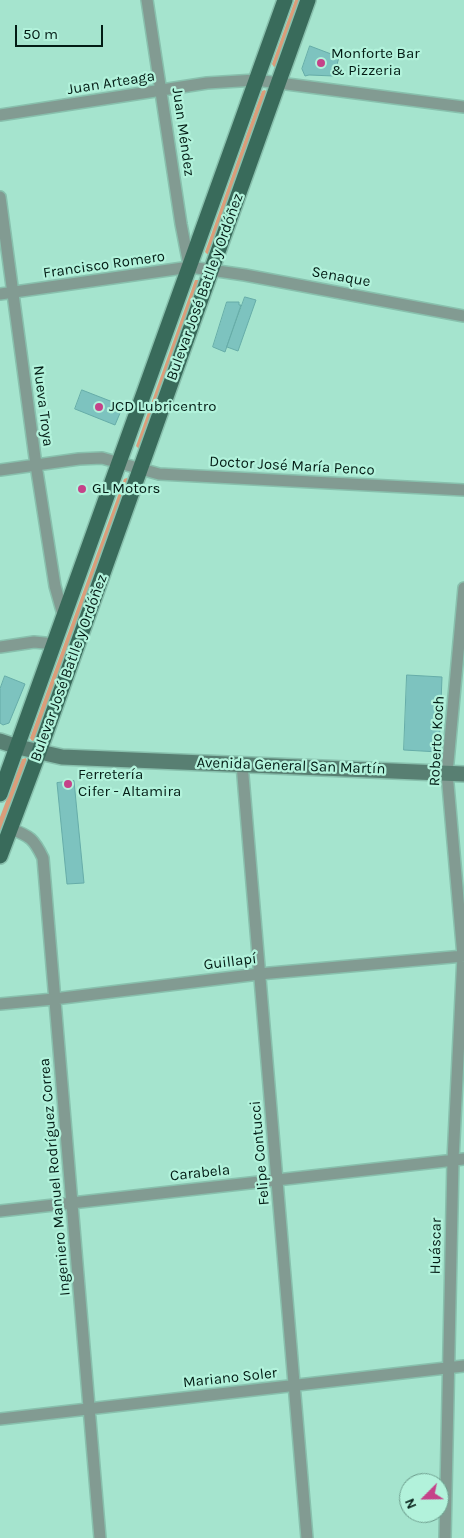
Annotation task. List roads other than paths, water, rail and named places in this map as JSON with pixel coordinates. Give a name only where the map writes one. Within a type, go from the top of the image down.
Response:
[{"type":"main road","name":"Bulevar José Batlle y Ordóñez","points":[[0,794],[285,0]]},
{"type":"main road","name":"Bulevar José Batlle y Ordóñez","points":[[0,856],[308,0]]},
{"type":"main road","name":"Avenida General San Martín","points":[[0,741],[62,757],[464,774]]},
{"type":"street","name":"Juan Méndez","points":[[148,0],[181,224],[190,268]]},
{"type":"street","name":"Juan Arteaga","points":[[0,115],[225,81],[256,80],[464,107]]},
{"type":"street","name":"Nueva Troya","points":[[0,197],[36,465],[55,586],[64,618]]},
{"type":"street","name":"Francisco Romero","points":[[0,294],[190,268],[211,270]]},
{"type":"street","name":"Senaque","points":[[211,270],[464,316]]},
{"type":"street","name":"Doctor José María Penco","points":[[0,470],[102,458],[158,474],[464,490]]},
{"type":"street","name":"Roberto Koch","points":[[463,956],[448,773],[464,588]]},
{"type":"street","points":[[0,647],[34,642],[55,644]]},
{"type":"street","name":"Felipe Contucci","points":[[242,764],[258,974],[296,1385],[307,1538]]},
{"type":"street","name":"Ingeniero Manuel Rodríguez Correa","points":[[11,829],[28,836],[36,844],[43,858],[100,1538]]},
{"type":"street","name":"Guillapí","points":[[0,1004],[258,974],[463,956]]},
{"type":"street","name":"Huáscar","points":[[445,1538],[448,1368],[458,1160],[463,956]]},
{"type":"street","name":"Carabela","points":[[0,1211],[458,1160]]},
{"type":"street","name":"Mariano Soler","points":[[0,1419],[464,1366]]},
{"type":"place","name":"Monforte Bar & Pizzeria","points":[[321,63]]},
{"type":"place","name":"JCD Lubricentro","points":[[99,407]]},
{"type":"place","name":"GL Motors","points":[[82,489]]},
{"type":"place","name":"Ferretería Cifer - Altamira","points":[[68,784]]}]
